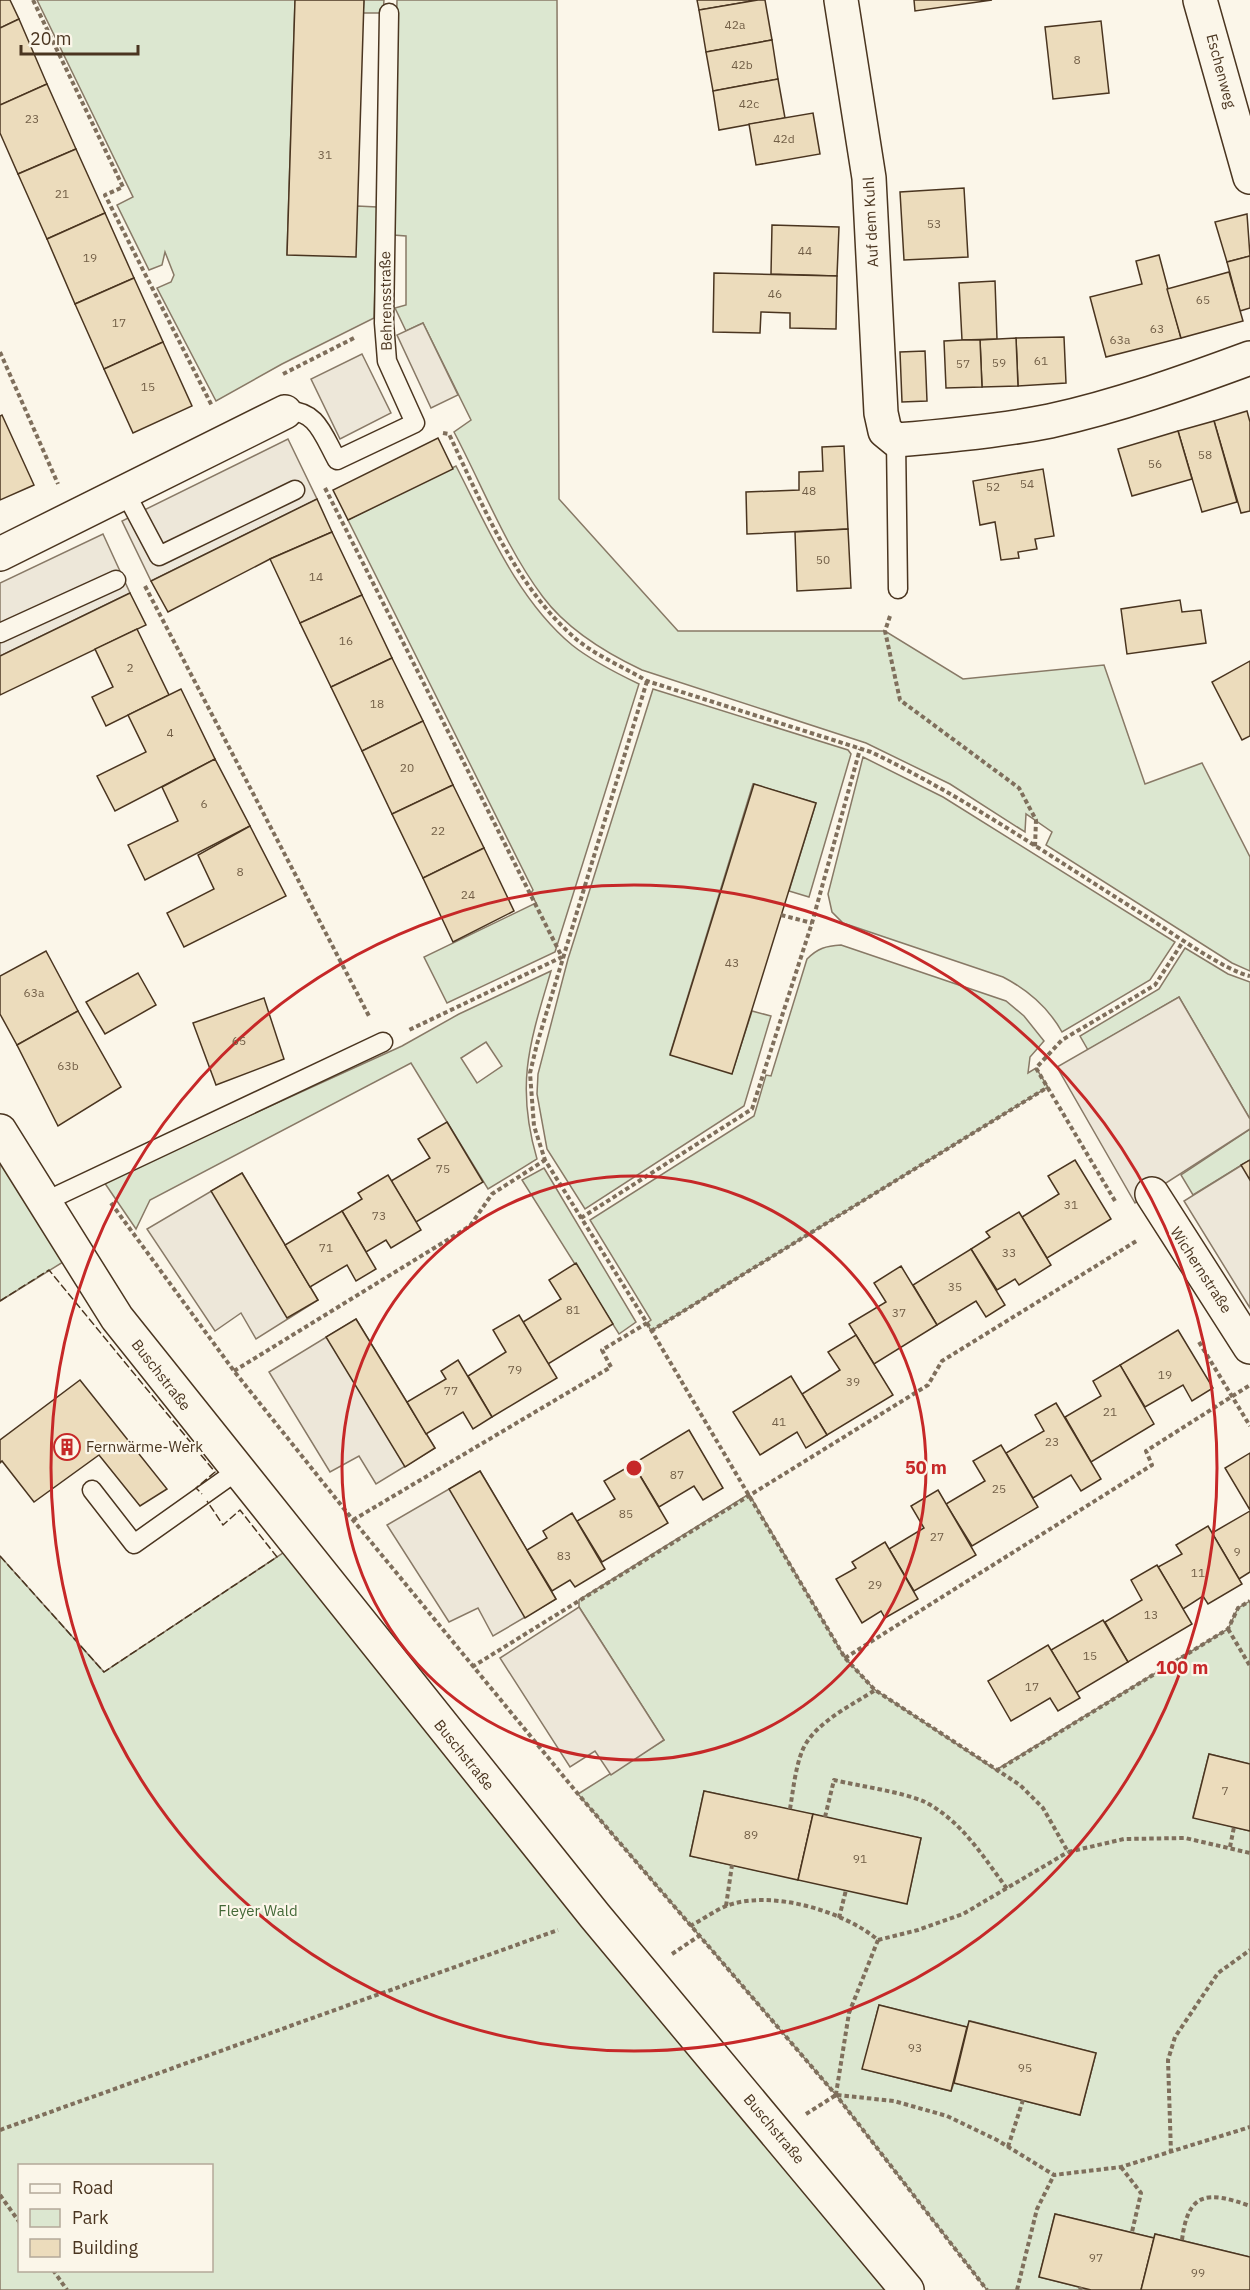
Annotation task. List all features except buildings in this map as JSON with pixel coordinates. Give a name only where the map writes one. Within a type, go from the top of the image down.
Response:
[{"type":"street","name":"Auf dem Kuhl","points":[[841,0],[869,178],[881,413],[885,431],[896,440]]},
{"type":"street","name":"Eschenweg","points":[[1200,0],[1250,177]]},
{"type":"street","points":[[896,440],[944,436],[1050,421],[1193,380],[1250,358]]},
{"type":"street","points":[[0,555],[124,490],[285,412]]},
{"type":"street","name":"Buschstraße","points":[[0,1131],[117,1318],[595,1916],[908,2290]]},
{"type":"street","name":"Wichernstraße","points":[[1152,1194],[1250,1347]]},
{"type":"lane","name":"Behrensstraße","points":[[389,12],[384,323],[387,361],[415,423]]},
{"type":"lane","points":[[285,412],[298,410],[314,419],[337,460],[415,423]]},
{"type":"lane","name":"Auf dem Kuhl","points":[[896,440],[898,589]]},
{"type":"lane","points":[[124,490],[159,556],[295,490]]},
{"type":"lane","points":[[0,633],[116,580]]},
{"type":"lane","points":[[44,1202],[383,1042]]},
{"type":"lane","points":[[92,1490],[134,1544],[205,1496],[237,1471]]},
{"type":"path","points":[[33,0],[123,187],[105,195],[228,440]]},
{"type":"path","points":[[0,352],[73,517]]},
{"type":"path","points":[[415,423],[448,434],[512,561],[541,604],[578,640],[613,664],[647,681],[860,749],[946,790],[1184,940],[1250,976]]},
{"type":"path","points":[[322,483],[562,957]]},
{"type":"path","points":[[144,585],[383,1042],[562,957]]},
{"type":"path","points":[[898,589],[885,631],[900,700],[1019,788],[1036,820],[1035,847]]},
{"type":"path","points":[[647,681],[562,957],[530,1073],[534,1126],[545,1160],[647,1323],[845,1658],[875,1690],[1020,1785],[1043,1808],[1068,1852]]},
{"type":"path","points":[[581,1218],[752,1109],[812,923],[860,749]]},
{"type":"path","points":[[781,915],[812,923]]},
{"type":"path","points":[[1036,1068],[1062,1040],[1155,985],[1184,940]]},
{"type":"path","points":[[651,1331],[1048,1087]]},
{"type":"path","points":[[234,1371],[470,1226],[492,1194],[545,1160]]},
{"type":"path","points":[[94,1180],[234,1371],[353,1520],[472,1667],[836,2095],[987,2290]]},
{"type":"path","points":[[472,1667],[928,1385],[942,1361],[1138,1240]]},
{"type":"path","points":[[353,1520],[611,1366],[602,1350],[647,1323]]},
{"type":"path","points":[[845,1658],[1152,1465],[1146,1451],[1250,1385]]},
{"type":"path","points":[[996,1770],[1228,1629],[1238,1608],[1250,1601]]},
{"type":"path","points":[[1228,1629],[1250,1666]]},
{"type":"path","points":[[790,1809],[801,1753],[810,1737],[875,1690]]},
{"type":"path","points":[[825,1817],[834,1780],[923,1802],[947,1817],[972,1841],[1008,1890]]},
{"type":"path","points":[[1230,1847],[1234,1827]]},
{"type":"path","points":[[878,1940],[918,1930],[963,1914],[1008,1890],[1068,1852],[1124,1839],[1185,1838],[1250,1853]]},
{"type":"path","points":[[726,1906],[732,1865]]},
{"type":"path","points":[[839,1918],[846,1890]]},
{"type":"path","points":[[690,1926],[726,1906],[749,1900],[771,1899],[839,1918],[865,1929],[878,1940]]},
{"type":"path","points":[[0,2130],[595,1916]]},
{"type":"path","points":[[836,2095],[849,2013],[878,1940]]},
{"type":"path","points":[[1171,2153],[1167,2060],[1175,2037],[1218,1973],[1250,1950]]},
{"type":"path","points":[[836,2095],[894,2101],[947,2116],[1008,2147],[1054,2175],[1121,2167],[1250,2127]]},
{"type":"path","points":[[1008,2147],[1023,2100]]},
{"type":"path","points":[[1121,2167],[1141,2193],[1132,2232]]},
{"type":"path","points":[[1017,2290],[1037,2209],[1054,2175]]},
{"type":"path","points":[[0,2195],[18,2220]]},
{"type":"path","points":[[1182,2241],[1185,2218],[1194,2203],[1207,2196],[1226,2197],[1250,2206]]},
{"type":"path","points":[[54,2272],[67,2290]]},
{"type":"green space","points":[[37,0],[295,0],[287,254],[357,206],[377,207],[374,318],[282,364],[216,401],[157,288],[171,282],[174,275],[165,252],[162,265],[149,270],[117,205],[133,197]]},
{"type":"green space","points":[[364,0],[384,0],[383,13],[363,13]]},
{"type":"green space","points":[[397,0],[557,0],[559,499],[678,631],[885,631],[963,679],[1104,665],[1145,784],[1202,763],[1250,857],[1250,971],[1232,963],[1046,845],[1052,832],[1026,814],[1025,832],[950,784],[866,743],[642,670],[588,639],[553,609],[518,558],[454,432],[471,420],[423,323],[406,331],[395,308],[406,305],[406,236],[393,235]]},
{"type":"green space","points":[[456,466],[505,562],[535,606],[553,627],[580,651],[639,684],[555,952],[447,1003],[424,957],[536,903],[531,893],[533,890],[348,520]]},
{"type":"green space","points":[[653,689],[848,750],[851,754],[809,897],[789,891],[816,803],[753,784],[670,1054],[732,1073],[752,1011],[771,1016],[744,1106],[585,1209],[547,1149],[537,1094],[538,1074],[568,959]]},
{"type":"green space","points":[[863,757],[943,797],[1175,942],[1150,980],[1062,1032],[1037,1000],[1003,977],[843,923],[832,912],[828,894]]},
{"type":"green space","points":[[841,945],[1006,1001],[1024,1016],[1044,1041],[1030,1057],[1028,1073],[1036,1068],[1048,1087],[651,1331],[647,1323],[651,1320],[590,1220],[754,1116],[766,1075],[771,1076],[807,959],[822,948]]},
{"type":"green space","points":[[1185,948],[1228,974],[1250,982],[1250,1119],[1179,997],[1088,1050],[1080,1036],[1159,989]]},
{"type":"green space","points":[[551,971],[532,1042],[526,1085],[530,1132],[537,1159],[488,1189],[411,1063],[150,1200],[136,1229],[104,1182],[402,1046],[459,1014]],"holes":[[[486,1042],[502,1066],[477,1083],[461,1058]]]},
{"type":"green space","points":[[1250,1129],[1250,1160],[1193,1195],[1181,1175]]},
{"type":"green space","points":[[0,1131],[76,1254],[0,1301]]},
{"type":"green space","points":[[544,1168],[636,1322],[619,1334],[522,1180]]},
{"type":"green space","points":[[749,1494],[845,1658],[875,1690],[996,1770],[1228,1629],[1238,1608],[1250,1601],[1250,1764],[1209,1754],[1193,1817],[1250,1831],[1250,2257],[1155,2234],[1154,2238],[1055,2214],[1039,2277],[1091,2290],[987,2290],[836,2095],[578,1794],[664,1740],[579,1607],[579,1600]],"holes":[[[704,1791],[921,1838],[907,1903],[690,1856]],[[879,2005],[967,2027],[970,2021],[1096,2053],[1080,2115],[954,2083],[951,2091],[863,2069]]]},
{"type":"green space","name":"Fleyer Wald","points":[[295,1545],[907,2290],[0,2290],[0,1556],[104,1672]]},
{"type":"shaded area","points":[[423,323],[458,395],[431,408],[397,335]]},
{"type":"shaded area","points":[[362,354],[391,413],[340,439],[311,379]]},
{"type":"shaded area","points":[[288,439],[317,499],[151,581],[122,521]]},
{"type":"shaded area","points":[[103,534],[130,593],[0,656],[0,583]]},
{"type":"shaded area","points":[[1179,997],[1250,1119],[1250,1129],[1135,1203],[1057,1067]]},
{"type":"shaded area","points":[[1250,1160],[1250,1308],[1184,1201]]},
{"type":"shaded area","points":[[242,1173],[318,1300],[256,1339],[241,1313],[215,1331],[147,1229]]},
{"type":"shaded area","points":[[356,1319],[435,1448],[376,1484],[359,1456],[330,1472],[269,1372]]},
{"type":"shaded area","points":[[480,1471],[556,1599],[493,1636],[478,1608],[449,1622],[387,1525]]},
{"type":"shaded area","points":[[579,1607],[664,1740],[611,1775],[595,1751],[570,1767],[500,1658]]},
{"type":"fence","points":[[0,1301],[49,1270],[215,1472],[196,1488],[202,1494]]},
{"type":"fence","points":[[0,1556],[104,1672],[277,1557],[240,1510],[223,1525],[207,1501]]},
{"type":"place","name":"Fernwärme-Werk","points":[[67,1447]]}]
